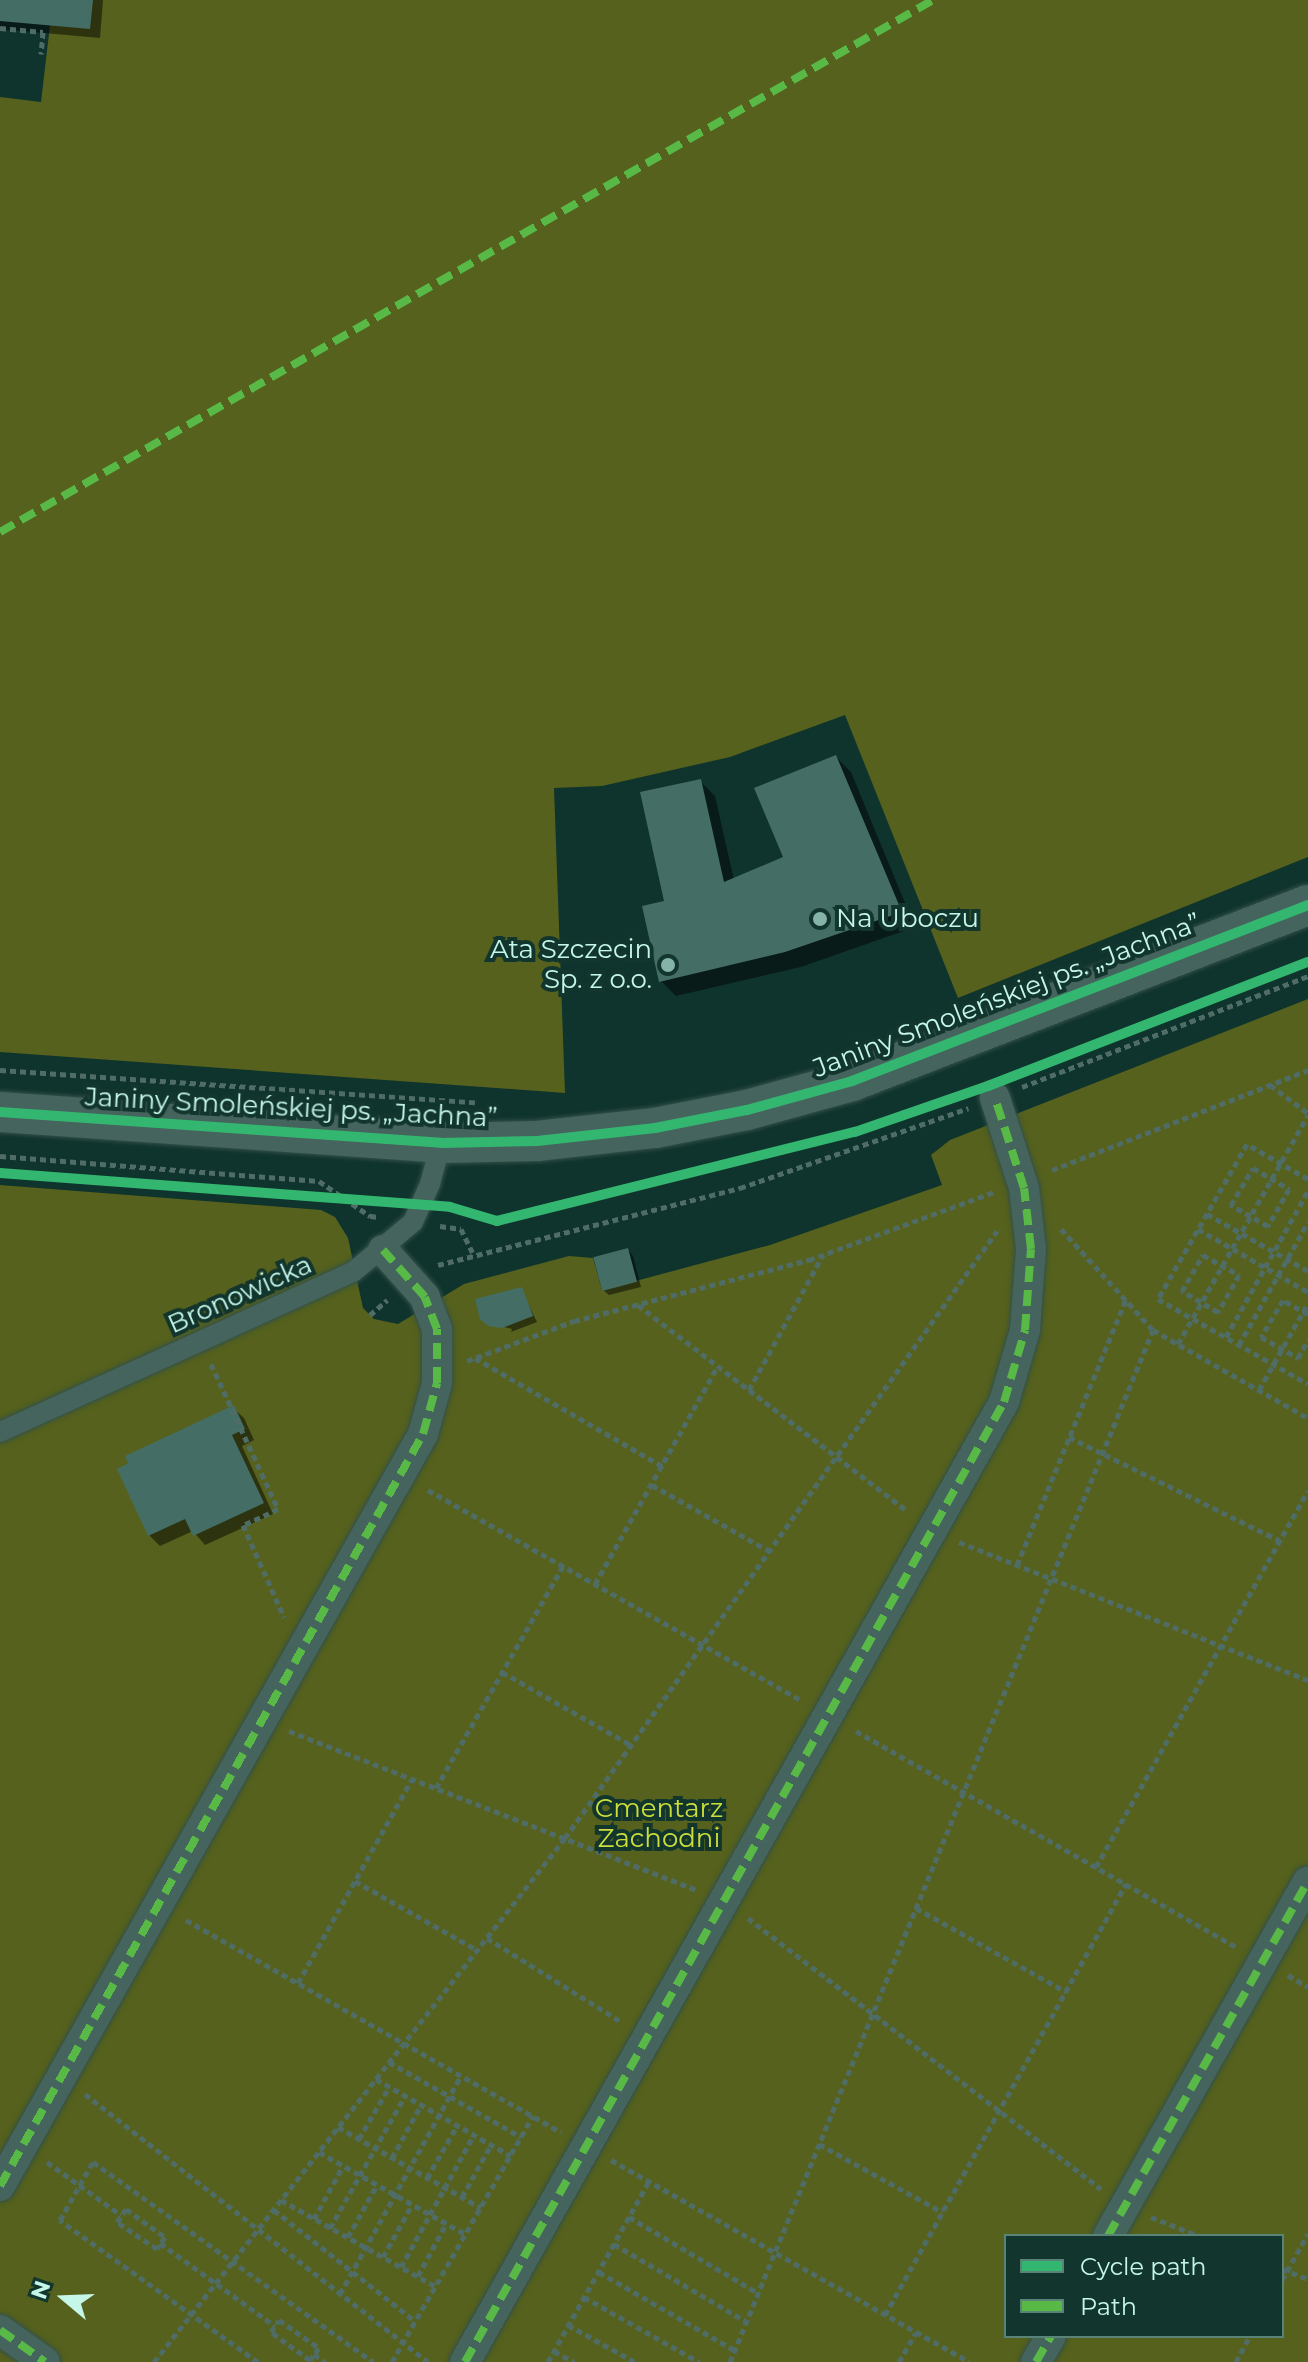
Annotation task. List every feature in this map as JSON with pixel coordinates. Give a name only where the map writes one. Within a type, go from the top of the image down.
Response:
[{"type":"street","name":"Janiny Smoleńskiej ps. „Jachna”","points":[[0,1112],[441,1143],[537,1141],[614,1134],[702,1120],[793,1099],[914,1060],[1308,905]]},
{"type":"street","points":[[465,2362],[1004,1402],[1020,1353],[1029,1304],[1031,1249],[1023,1187],[995,1098]]},
{"type":"street","points":[[0,2186],[413,1455],[429,1417],[438,1374],[439,1343],[434,1313],[414,1282],[383,1250]]},
{"type":"street","points":[[1109,2234],[1308,1881]]},
{"type":"street","points":[[0,2330],[45,2362]]},
{"type":"street","points":[[1036,2362],[1050,2338]]},
{"type":"lane","points":[[418,1213],[441,1143]]},
{"type":"lane","name":"Bronowicka","points":[[0,1432],[353,1272],[383,1250],[418,1213]]},
{"type":"path","points":[[0,28],[43,32],[41,54]]},
{"type":"path","points":[[370,1315],[442,1262],[752,1184],[995,1098],[1308,976]]},
{"type":"path","points":[[1030,1070],[1198,1005]]},
{"type":"path","points":[[0,1070],[489,1104]]},
{"type":"path","points":[[438,1374],[574,1321],[823,1255],[1023,1187],[1308,1070]]},
{"type":"path","points":[[1178,1344],[1308,1114],[1270,1085]]},
{"type":"path","points":[[1307,1382],[1158,1299],[1247,1144],[1308,1179]]},
{"type":"path","points":[[0,1156],[319,1181],[370,1216],[418,1213]]},
{"type":"path","points":[[1253,1168],[1272,1179],[1289,1189],[1268,1226],[1231,1205],[1253,1168]]},
{"type":"path","points":[[1023,1187],[1153,1330],[1308,1418]]},
{"type":"path","points":[[154,2362],[565,1838],[1023,1187]]},
{"type":"path","points":[[1226,1337],[1308,1191]]},
{"type":"path","points":[[322,1197],[418,1213],[461,1229],[473,1254]]},
{"type":"path","points":[[1207,1214],[1308,1271]]},
{"type":"path","points":[[1239,1345],[1308,1222]]},
{"type":"path","points":[[1198,1229],[1308,1292]]},
{"type":"path","points":[[749,1390],[823,1255]]},
{"type":"path","points":[[1203,1255],[1222,1265],[1239,1275],[1218,1312],[1182,1291],[1203,1255]]},
{"type":"path","points":[[1017,1565],[1126,1299]]},
{"type":"path","points":[[1306,1313],[1283,1300],[1261,1337],[1298,1358],[1308,1340]]},
{"type":"path","points":[[1259,1390],[1306,1313],[1308,1303]]},
{"type":"path","points":[[730,2362],[1153,1330]]},
{"type":"path","points":[[200,1342],[278,1509],[243,1525],[293,1636],[307,1644]]},
{"type":"path","points":[[475,1358],[662,1466]]},
{"type":"path","points":[[595,1584],[718,1366]]},
{"type":"path","points":[[1069,1437],[1102,1456],[1280,1541]]},
{"type":"path","points":[[651,1484],[769,1551]]},
{"type":"path","points":[[1096,1867],[1308,1491]]},
{"type":"path","points":[[436,1788],[563,1566]]},
{"type":"path","points":[[502,1672],[631,1745]]},
{"type":"path","points":[[264,1721],[726,1901],[1124,2207],[1194,2234]]},
{"type":"path","points":[[298,1983],[412,1779]]},
{"type":"path","points":[[355,1881],[477,1950]]},
{"type":"path","points":[[885,2315],[1126,1884]]},
{"type":"path","points":[[916,1908],[1066,1992]]},
{"type":"path","points":[[487,1938],[648,2038]]},
{"type":"path","points":[[389,2062],[521,2137]]},
{"type":"path","points":[[62,2076],[428,2362]]},
{"type":"path","points":[[340,2294],[461,2076]]},
{"type":"path","points":[[376,2079],[511,2156]]},
{"type":"path","points":[[359,2139],[389,2087]]},
{"type":"path","points":[[330,2228],[405,2096]]},
{"type":"path","points":[[392,2158],[421,2105]]},
{"type":"path","points":[[392,2362],[533,2116]]},
{"type":"path","points":[[427,2178],[457,2126]]},
{"type":"path","points":[[338,2127],[481,2208]]},
{"type":"path","points":[[401,2267],[474,2135]]},
{"type":"path","points":[[819,2144],[942,2212]]},
{"type":"path","points":[[23,2145],[121,2215]]},
{"type":"path","points":[[462,2197],[491,2145]]},
{"type":"path","points":[[319,2152],[465,2234]]},
{"type":"path","points":[[258,2362],[60,2220],[93,2162],[373,2362]]},
{"type":"path","points":[[314,2219],[343,2166]]},
{"type":"path","points":[[548,2362],[649,2181]]},
{"type":"path","points":[[348,2237],[377,2185]]},
{"type":"path","points":[[281,2200],[435,2286]]},
{"type":"path","points":[[383,2257],[412,2205]]},
{"type":"path","points":[[126,2209],[165,2237],[157,2249],[117,2222],[121,2215],[126,2209]]},
{"type":"path","points":[[274,2210],[415,2321]]},
{"type":"path","points":[[629,2217],[758,2293]]},
{"type":"path","points":[[418,2276],[446,2224]]},
{"type":"path","points":[[1308,2234],[1285,2270],[1308,2279]]},
{"type":"path","points":[[160,2243],[275,2326]]},
{"type":"path","points":[[614,2244],[747,2322]]},
{"type":"path","points":[[599,2272],[734,2350]]},
{"type":"path","points":[[584,2297],[699,2362]]},
{"type":"path","points":[[279,2320],[319,2348],[314,2354],[310,2360],[271,2332],[279,2320]]},
{"type":"path","points":[[568,2325],[635,2362]]},
{"type":"path","points":[[899,2362],[916,2332]]},
{"type":"path","points":[[1236,2362],[1249,2338]]},
{"type":"path","points":[[554,2351],[574,2362]]},
{"type":"path","points":[[314,2354],[325,2362]]},
{"type":"green space","points":[[93,0],[1308,0],[1308,857],[958,998],[845,715],[730,757],[602,786],[554,788],[565,1093],[0,1052],[0,97],[41,102],[50,25]]},
{"type":"green space","name":"Cmentarz Zachodni","points":[[1308,999],[1308,2362],[0,2362],[0,1185],[321,1210],[335,1217],[348,1238],[363,1308],[374,1319],[398,1324],[464,1284],[569,1256],[593,1258],[602,1290],[770,1245],[942,1185],[931,1155],[950,1140]]},
{"type":"building","points":[[0,0],[93,0],[90,29],[0,21]]},
{"type":"building","points":[[836,755],[902,912],[785,952],[659,982],[642,906],[664,901],[640,792],[701,779],[724,882],[783,857],[754,788]]},
{"type":"building","points":[[628,1248],[637,1282],[602,1291],[593,1257]]},
{"type":"building","points":[[522,1287],[533,1316],[502,1328],[488,1326],[480,1319],[475,1299]]},
{"type":"building","points":[[234,1405],[245,1429],[232,1435],[264,1503],[193,1536],[185,1519],[148,1536],[117,1469],[128,1463],[125,1456]]},
{"type":"marked path","points":[[0,532],[933,0]]},
{"type":"marked path","points":[[465,2362],[1004,1402],[1025,1330],[1031,1249],[1024,1188],[995,1098]]},
{"type":"marked path","points":[[0,2186],[423,1434],[437,1383],[437,1329],[425,1297],[383,1250]]},
{"type":"marked path","points":[[1109,2234],[1308,1881]]},
{"type":"marked path","points":[[0,2330],[45,2362]]},
{"type":"marked path","points":[[1036,2362],[1050,2338]]},
{"type":"cycle path","points":[[0,1112],[441,1143],[537,1141],[655,1128],[747,1110],[852,1081],[1308,905]]},
{"type":"cycle path","points":[[0,1173],[450,1207],[497,1221],[855,1132],[988,1086],[1308,962]]},
{"type":"place","name":"Na Uboczu","points":[[820,919]]},
{"type":"place","name":"Ata Szczecin Sp. z o.o.","points":[[668,965]]}]
